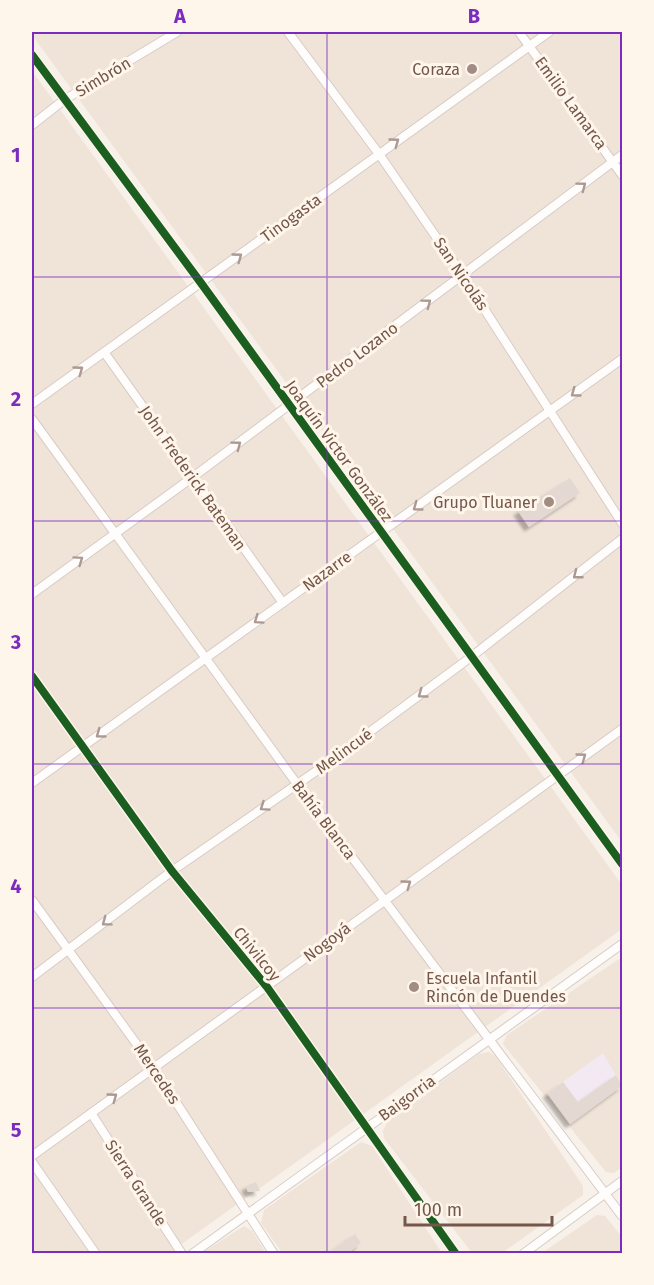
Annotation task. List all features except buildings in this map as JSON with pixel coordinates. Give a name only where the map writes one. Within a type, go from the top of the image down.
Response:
[{"type":"street","name":"Simbrón","points":[[32,125],[64,100],[177,32]]},
{"type":"street","name":"San Nicolás","points":[[288,32],[379,154],[463,276],[622,523]]},
{"type":"street","name":"Emilio Lamarca","points":[[519,32],[622,175]]},
{"type":"street","name":"Tinogasta","points":[[32,404],[549,32]]},
{"type":"street","name":"Joaquín Victor González","points":[[32,55],[290,405],[622,864]]},
{"type":"street","name":"Pedro Lozano","points":[[32,594],[290,405],[622,155]]},
{"type":"street","name":"John Frederick Bateman","points":[[104,352],[282,603]]},
{"type":"street","name":"Nazarre","points":[[32,783],[622,359]]},
{"type":"street","name":"Bahía Blanca","points":[[32,419],[297,784],[622,1216]]},
{"type":"street","name":"Melincué","points":[[32,977],[172,871],[297,784],[471,657],[622,539]]},
{"type":"street","name":"Chivilcoy","points":[[32,676],[172,871],[267,987],[456,1254]]},
{"type":"street","name":"Nogoyá","points":[[32,1156],[622,729]]},
{"type":"street","name":"Mercedes","points":[[32,900],[154,1068],[274,1254]]},
{"type":"street","name":"Baigorria","points":[[192,1254],[622,944]]},
{"type":"street","name":"Sierra Grande","points":[[91,1113],[182,1254]]},
{"type":"street","points":[[32,1162],[96,1254]]},
{"type":"street","points":[[523,1254],[622,1181]]},
{"type":"shaded area","points":[[32,32],[622,32],[622,842],[32,35]]},
{"type":"shaded area","points":[[32,71],[622,885],[622,929],[169,1253],[32,1253]]},
{"type":"shaded area","points":[[622,957],[622,1167],[614,1173],[606,1172],[503,1044],[507,1035]]},
{"type":"shaded area","points":[[489,1052],[496,1057],[583,1186],[583,1195],[502,1253],[472,1253],[384,1138],[383,1131],[388,1120],[479,1054]]},
{"type":"shaded area","points":[[603,1053],[622,1086],[570,1124],[547,1093]]},
{"type":"shaded area","points":[[361,1142],[372,1146],[442,1253],[283,1254],[261,1223],[264,1210]]},
{"type":"shaded area","points":[[597,1215],[605,1216],[622,1237],[622,1253],[542,1253]]},
{"type":"shaded area","points":[[244,1226],[252,1231],[266,1253],[202,1253]]},
{"type":"cycle path","points":[[32,55],[201,283],[622,864]]},
{"type":"cycle path","points":[[32,676],[172,871],[267,987],[456,1254]]},
{"type":"place","name":"Coraza","points":[[472,69]]},
{"type":"place","name":"Grupo Tluaner","points":[[549,502]]},
{"type":"place","name":"Escuela Infantil Rincón de Duendes","points":[[414,987]]}]
